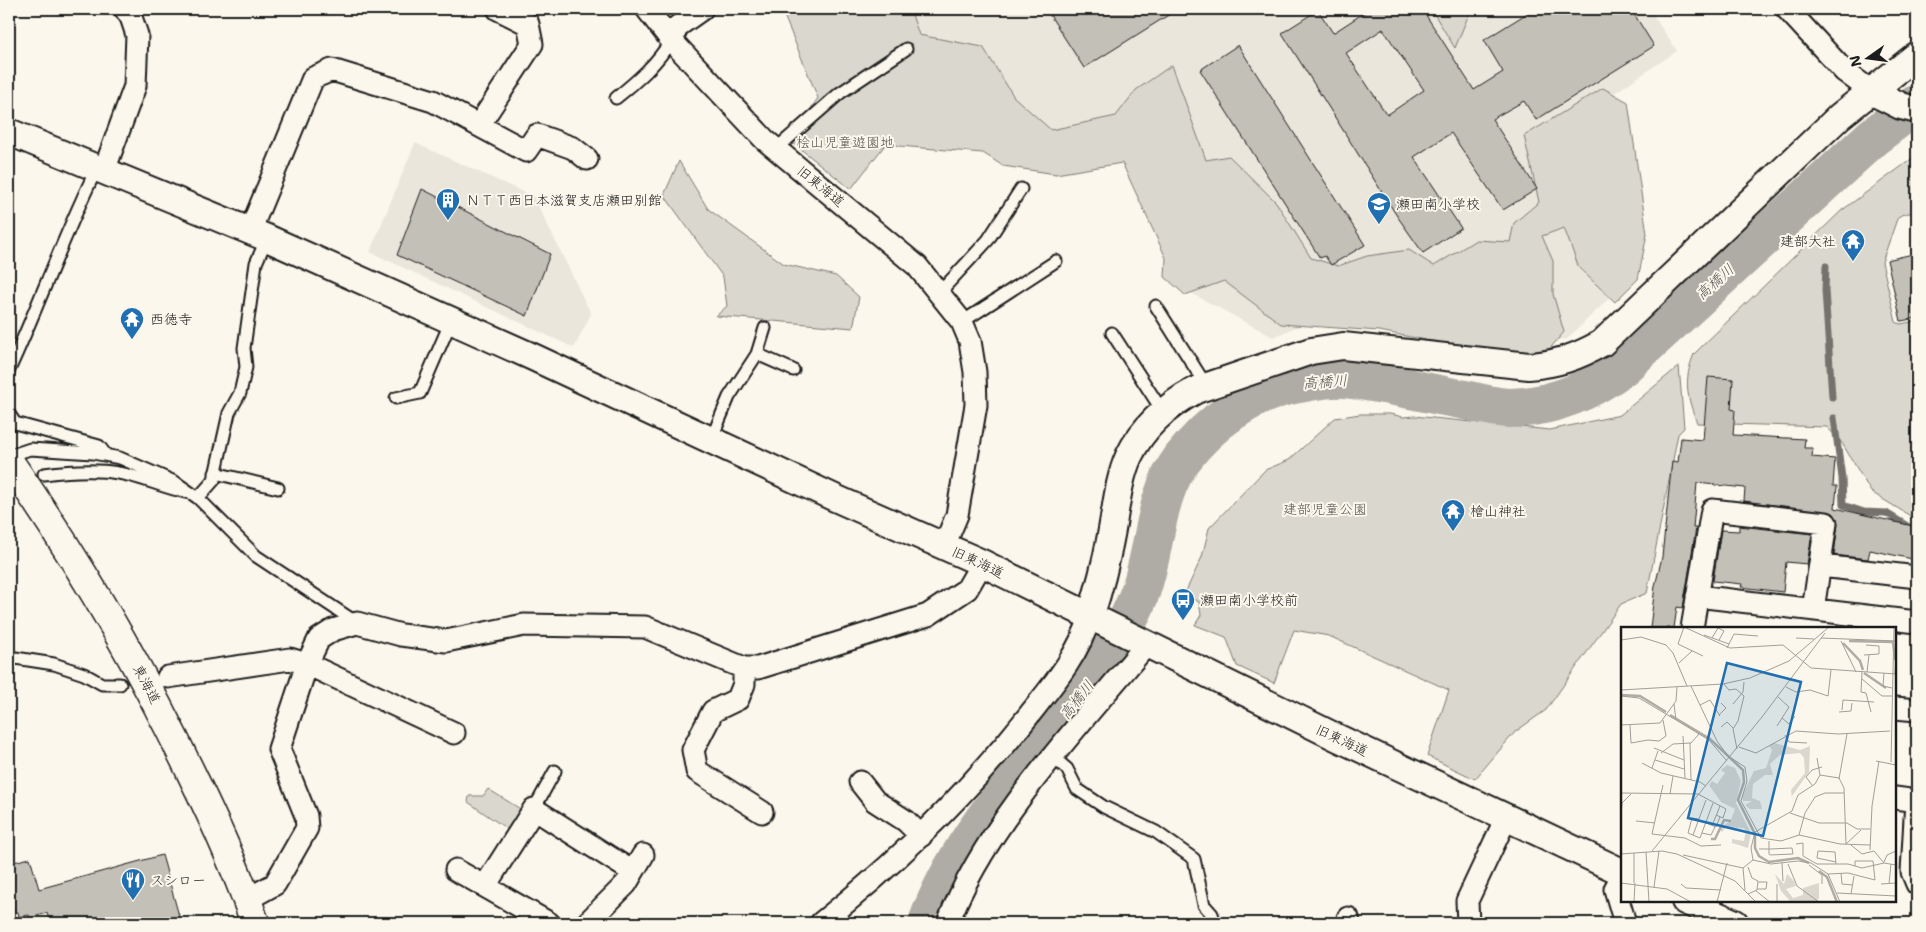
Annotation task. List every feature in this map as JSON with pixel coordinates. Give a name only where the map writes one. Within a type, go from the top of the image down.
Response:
[{"type":"highway","name":"東海道","points":[[9,461],[69,551],[147,684],[201,793],[250,912]]},
{"type":"street","points":[[100,170],[135,86],[137,35],[131,17],[125,9]]},
{"type":"street","points":[[479,125],[532,44],[528,24],[498,9]]},
{"type":"street","name":"旧東海道","points":[[647,9],[671,40],[765,140],[917,266],[940,292],[962,322],[970,341],[975,372],[976,405],[957,515],[944,546],[1336,737],[1507,816],[1621,872]]},
{"type":"street","points":[[671,40],[678,26],[702,9]]},
{"type":"street","points":[[1791,10],[1844,72],[1878,95],[1901,106],[1917,110]]},
{"type":"street","points":[[821,923],[859,892],[938,820],[1016,732],[1067,667],[1096,619],[1106,562],[1129,457],[1144,433],[1163,412],[1179,400],[1207,386],[1311,351],[1344,346],[1363,346],[1529,366],[1550,364],[1575,358],[1602,343],[1840,116],[1878,95],[1917,55]]},
{"type":"street","points":[[258,234],[313,78],[332,70],[433,101],[526,152],[537,135],[573,148],[588,159]]},
{"type":"street","points":[[9,132],[258,234],[944,546]]},
{"type":"street","points":[[1692,627],[1712,510],[1826,524],[1813,610]]},
{"type":"street","points":[[250,912],[275,884],[307,828],[306,816],[279,749],[307,664],[319,639],[333,630],[357,623],[401,635],[431,641],[446,641],[524,625],[645,627],[744,668],[758,668],[928,615],[967,589],[982,563]]},
{"type":"street","points":[[1821,566],[1917,577]]},
{"type":"street","points":[[1697,596],[1917,622]]},
{"type":"street","points":[[948,923],[970,877],[993,839],[1034,779],[1141,642]]},
{"type":"street","points":[[168,677],[290,660],[307,664],[454,733]]},
{"type":"street","points":[[744,668],[744,684],[738,698],[712,711],[693,750],[697,771],[762,812]]},
{"type":"street","points":[[1896,708],[1917,710]]},
{"type":"street","points":[[860,782],[875,801],[906,821],[921,836]]},
{"type":"street","points":[[1896,798],[1916,800],[1908,877]]},
{"type":"street","points":[[484,886],[534,810],[638,863],[626,884],[587,923]]},
{"type":"street","points":[[1468,923],[1467,900],[1507,816]]},
{"type":"street","points":[[456,870],[550,923]]},
{"type":"street","points":[[1621,878],[1615,889],[1625,923]]},
{"type":"street","points":[[1687,902],[1735,923]]},
{"type":"lane","points":[[616,98],[639,80],[664,52],[671,40]]},
{"type":"lane","points":[[776,149],[840,93],[906,48]]},
{"type":"lane","points":[[9,370],[37,311],[72,218],[100,170]]},
{"type":"lane","points":[[940,292],[988,240],[1021,189]]},
{"type":"lane","points":[[44,474],[85,470],[120,473],[166,489],[194,495],[214,480],[229,413],[240,392],[246,367],[244,348],[256,264],[258,234]]},
{"type":"lane","points":[[962,322],[1056,261]]},
{"type":"lane","points":[[1156,306],[1207,386]]},
{"type":"lane","points":[[396,398],[420,393],[451,321]]},
{"type":"lane","points":[[711,440],[729,397],[758,354],[765,328]]},
{"type":"lane","points":[[1112,333],[1163,412]]},
{"type":"lane","points":[[758,354],[793,370]]},
{"type":"lane","points":[[9,414],[15,423],[99,446],[106,455]]},
{"type":"lane","points":[[9,456],[30,449],[106,455],[120,458],[175,482],[194,495],[256,556],[357,623]]},
{"type":"lane","points":[[216,473],[278,488]]},
{"type":"lane","points":[[9,657],[54,664],[84,674],[102,684],[120,684]]},
{"type":"lane","points":[[1053,757],[1067,769],[1077,789],[1104,807],[1156,832],[1194,859],[1204,905],[1212,914],[1215,923]]},
{"type":"lane","points":[[534,810],[555,772]]},
{"type":"shaded area","name":"瀬田南小学校","points":[[810,9],[1649,9],[1677,51],[1543,141],[1628,280],[1567,339],[1515,343],[1338,319],[1296,327],[1273,337],[1191,293],[1134,151],[1076,170]]},
{"type":"shaded area","points":[[415,143],[534,197],[591,314],[574,348],[370,252]]},
{"type":"green space","name":"桧山児童遊園地","points":[[786,9],[910,9],[919,35],[983,47],[1014,97],[1051,130],[1116,116],[1136,90],[1172,65],[1206,160],[1229,156],[1276,202],[1311,258],[1338,266],[1367,256],[1409,250],[1434,266],[1476,240],[1510,242],[1514,223],[1539,202],[1524,136],[1603,88],[1628,102],[1647,234],[1638,279],[1615,302],[1579,268],[1564,228],[1542,236],[1553,261],[1553,294],[1564,332],[1547,352],[1517,357],[1379,331],[1281,324],[1224,281],[1185,295],[1165,277],[1166,258],[1122,163],[1056,174],[1003,166],[983,153],[899,146],[888,141],[851,189],[793,143],[819,120],[810,110],[818,98],[783,13]]},
{"type":"green space","points":[[1431,9],[1471,9],[1455,48]]},
{"type":"green space","name":"建部大社","points":[[1917,155],[1917,211],[1901,215],[1897,219],[1882,262],[1896,322],[1900,324],[1917,321],[1917,389],[1910,393],[1917,425],[1917,520],[1871,492],[1842,443],[1827,427],[1697,423],[1689,397],[1687,381],[1694,354],[1841,211]]},
{"type":"green space","points":[[679,161],[708,209],[784,264],[836,276],[859,297],[853,328],[716,316],[727,306],[723,277],[664,195]]},
{"type":"green space","name":"建部児童公園","points":[[1679,366],[1684,428],[1678,434],[1647,593],[1621,604],[1546,710],[1515,732],[1475,779],[1427,756],[1449,690],[1329,636],[1294,630],[1274,683],[1237,666],[1226,637],[1195,625],[1201,615],[1199,602],[1189,597],[1186,591],[1202,557],[1209,528],[1265,470],[1289,460],[1335,418],[1360,414],[1390,414],[1403,417],[1414,416],[1550,430],[1620,415]]},
{"type":"green space","points":[[488,789],[522,810],[510,831],[468,802],[469,796],[483,796]]},
{"type":"building","points":[[1046,9],[1178,9],[1084,68]]},
{"type":"building","points":[[1370,9],[1422,9],[1474,90],[1503,72],[1484,40],[1534,9],[1631,9],[1654,46],[1536,120],[1524,101],[1492,119],[1537,189],[1503,210],[1451,133],[1414,157],[1461,228],[1423,253],[1397,216],[1282,33],[1318,10],[1333,33]],"holes":[[[1383,29],[1424,90],[1387,115],[1346,53]]]},
{"type":"building","points":[[1238,45],[1365,245],[1331,265],[1325,256],[1320,258],[1200,70]]},
{"type":"building","name":"ＮＴＴ西日本滋賀支店瀬田別館","points":[[422,189],[550,254],[527,316],[397,255]]},
{"type":"building","points":[[1917,253],[1917,318],[1901,321],[1887,260]]},
{"type":"building","points":[[1708,377],[1733,379],[1731,409],[1735,410],[1733,435],[1805,439],[1804,448],[1813,448],[1812,457],[1835,459],[1833,486],[1837,486],[1835,508],[1917,527],[1917,560],[1870,550],[1868,559],[1834,555],[1838,524],[1833,513],[1744,501],[1745,488],[1697,483],[1693,528],[1696,528],[1683,608],[1677,607],[1674,627],[1650,627],[1655,586],[1662,557],[1672,461],[1678,462],[1681,438],[1703,440]]},
{"type":"building","points":[[1739,526],[1812,534],[1807,564],[1786,562],[1783,592],[1741,587],[1742,584],[1713,581],[1721,530],[1739,531]]},
{"type":"building","points":[[162,855],[181,923],[50,923],[47,913],[30,918],[29,915],[19,917],[18,912],[14,912],[9,891],[9,863],[30,858],[39,889]]},
{"type":"waterway","name":"高橋川","points":[[928,923],[948,878],[973,836],[1093,680],[1118,639],[1145,578],[1165,491],[1182,459],[1205,433],[1218,422],[1246,402],[1262,394],[1294,384],[1332,378],[1375,382],[1505,408],[1541,405],[1584,390],[1623,366],[1873,137],[1917,104]]},
{"type":"waterway","points":[[1826,266],[1825,290],[1832,397]]},
{"type":"waterway","points":[[1834,418],[1842,478],[1843,505],[1864,512],[1886,513],[1917,532]]},
{"type":"place","name":"ＮＴＴ西日本滋賀支店瀬田別館","points":[[448,221]]},
{"type":"place","name":"瀬田南小学校","points":[[1379,225]]},
{"type":"place","name":"建部大社","points":[[1853,262]]},
{"type":"place","name":"西徳寺","points":[[132,340]]},
{"type":"place","name":"檜山神社","points":[[1453,532]]},
{"type":"place","name":"瀬田南小学校前","points":[[1183,621]]},
{"type":"place","name":"スシロー","points":[[133,901]]}]
